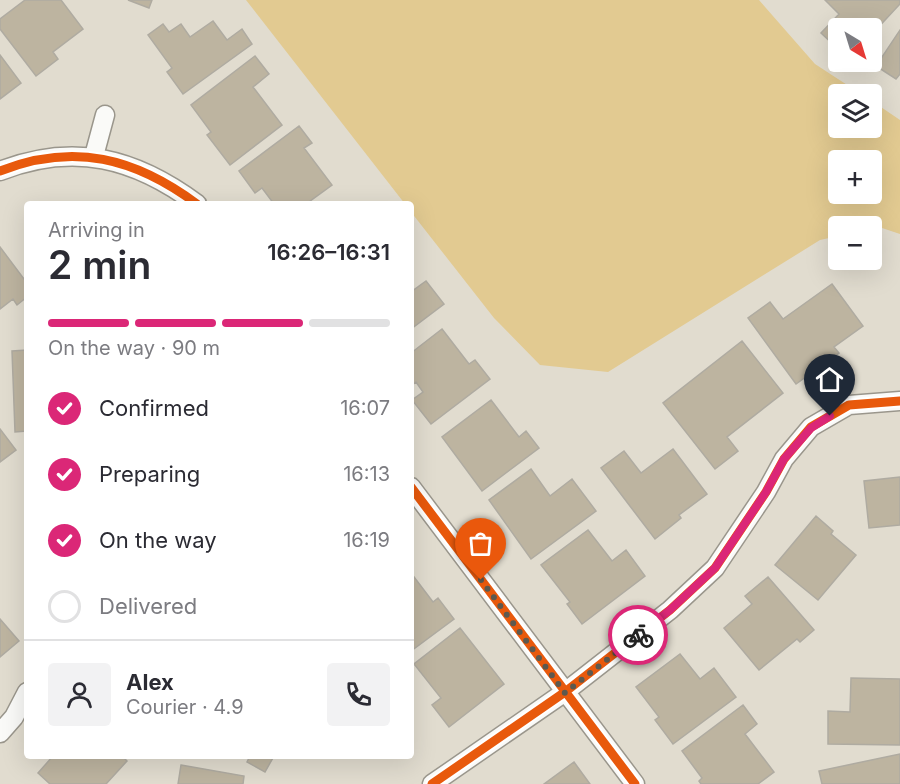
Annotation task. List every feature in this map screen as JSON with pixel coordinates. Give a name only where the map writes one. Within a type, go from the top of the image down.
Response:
[{"type":"street","points":[[94,156],[105,115]]},
{"type":"street","points":[[0,171],[47,156],[94,156],[142,170],[173,186],[193,201]]},
{"type":"street","points":[[432,784],[565,693],[670,610],[715,568],[766,492],[784,459],[811,428],[849,405],[900,401]]},
{"type":"street","points":[[414,491],[634,784]]},
{"type":"street","points":[[0,734],[14,717],[24,698]]},
{"type":"shaded area","points":[[246,0],[759,0],[815,64],[846,84],[828,84],[828,138],[882,138],[882,108],[900,120],[900,234],[882,228],[882,216],[828,216],[828,238],[820,240],[608,372],[540,365],[494,318],[414,216],[414,201],[403,201]]},
{"type":"building","points":[[25,0],[61,0],[83,29],[53,52],[58,59],[36,76],[0,29],[0,19]]},
{"type":"building","points":[[128,0],[152,0],[149,8]]},
{"type":"building","points":[[825,0],[900,0],[900,4],[882,23],[882,18],[835,18],[839,14]]},
{"type":"building","points":[[213,21],[227,40],[242,29],[252,44],[183,94],[167,72],[172,68],[148,35],[163,24],[169,32],[181,24],[190,37]]},
{"type":"building","points":[[828,26],[828,40],[821,33]]},
{"type":"building","points":[[900,30],[900,74],[896,79],[882,70],[882,57]]},
{"type":"building","points":[[0,55],[21,83],[0,99]]},
{"type":"building","points":[[255,56],[269,74],[253,87],[282,125],[230,165],[207,135],[211,132],[191,105]]},
{"type":"building","points":[[299,126],[312,143],[304,148],[332,185],[310,201],[272,201],[262,188],[255,193],[239,171]]},
{"type":"building","points":[[0,247],[24,279],[24,299],[17,305],[13,299],[0,309]]},
{"type":"building","points":[[426,281],[444,304],[414,327],[414,290]]},
{"type":"building","points":[[832,284],[863,326],[834,347],[839,353],[796,384],[748,318],[770,302],[783,319]]},
{"type":"building","points":[[442,329],[469,364],[475,360],[490,379],[431,424],[414,403],[414,399],[423,392],[416,382],[414,384],[414,351]]},
{"type":"building","points":[[742,341],[783,393],[727,437],[738,451],[715,469],[663,403]]},
{"type":"building","points":[[24,350],[24,431],[15,432],[12,351]]},
{"type":"building","points":[[491,400],[519,437],[526,431],[539,448],[482,491],[442,437]]},
{"type":"building","points":[[0,429],[16,450],[0,462]]},
{"type":"building","points":[[673,449],[707,494],[679,515],[681,518],[655,539],[601,468],[624,451],[641,473]]},
{"type":"building","points":[[531,469],[550,496],[572,479],[596,511],[531,559],[489,500]]},
{"type":"building","points":[[900,477],[900,525],[869,528],[864,481]]},
{"type":"building","points":[[816,516],[833,531],[831,534],[856,555],[818,600],[775,565]]},
{"type":"building","points":[[588,530],[612,561],[626,550],[645,576],[582,624],[567,604],[570,602],[541,565]]},
{"type":"building","points":[[414,577],[433,602],[438,598],[454,619],[414,649]]},
{"type":"building","points":[[768,577],[814,630],[800,642],[797,639],[759,670],[724,628],[752,604],[745,596]]},
{"type":"building","points":[[0,619],[19,641],[0,657]]},
{"type":"building","points":[[460,628],[504,684],[449,727],[432,705],[441,698],[414,664]]},
{"type":"building","points":[[680,654],[700,679],[714,668],[736,697],[673,744],[655,720],[659,717],[636,687]]},
{"type":"building","points":[[851,678],[900,679],[900,745],[828,744],[828,711],[850,712]]},
{"type":"building","points":[[743,705],[757,724],[745,734],[774,772],[758,784],[701,784],[699,781],[702,778],[682,751]]},
{"type":"building","points":[[900,754],[900,784],[822,784],[819,771]]},
{"type":"building","points":[[50,759],[125,759],[127,761],[106,784],[50,784],[38,773]]},
{"type":"building","points":[[248,759],[272,759],[265,772],[247,762]]},
{"type":"building","points":[[574,762],[590,784],[544,784]]},
{"type":"building","points":[[181,765],[244,776],[243,784],[178,784]]},
{"type":"cycle path","points":[[0,171],[27,162],[53,157],[103,159],[150,175],[193,201]]},
{"type":"cycle path","points":[[432,784],[565,692],[670,610],[715,568],[766,492],[784,459],[811,427],[849,405],[900,401]]},
{"type":"cycle path","points":[[414,491],[635,784]]},
{"type":"way so far","points":[[481,580],[565,693],[638,635]]},
{"type":"route","points":[[638,635],[670,610],[715,568],[766,492],[784,459],[811,428],[830,416]]}]
